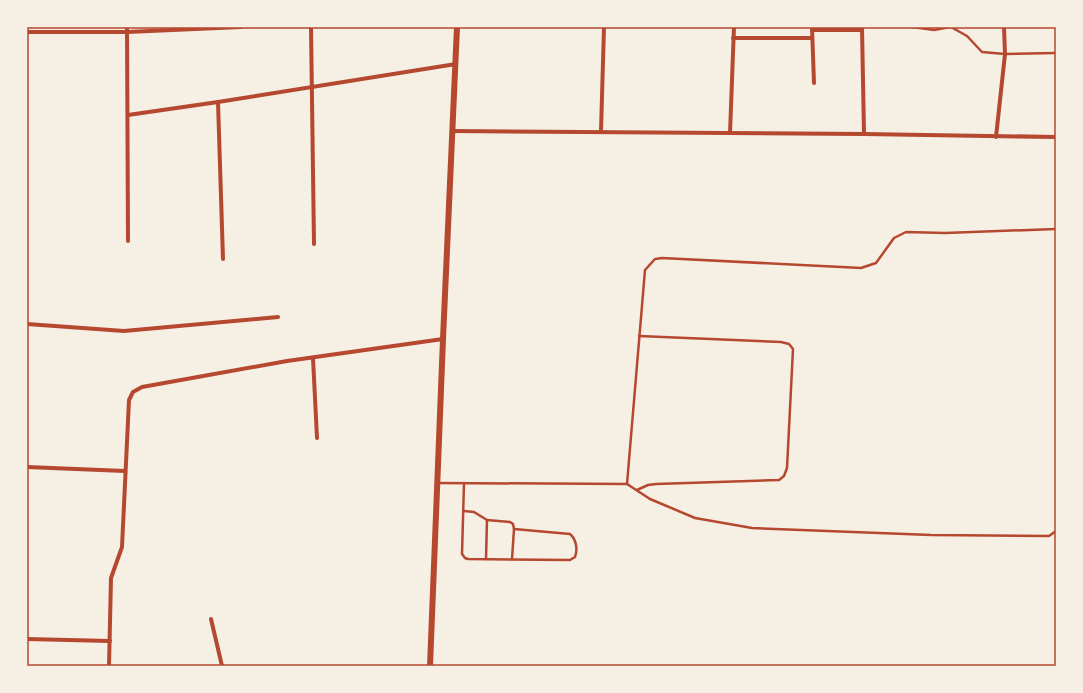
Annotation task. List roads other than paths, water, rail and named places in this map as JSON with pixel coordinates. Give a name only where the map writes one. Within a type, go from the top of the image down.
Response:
[{"type":"street","points":[[27,32],[241,27]]},
{"type":"street","points":[[311,27],[314,244]]},
{"type":"street","points":[[430,666],[452,131],[458,27]]},
{"type":"street","points":[[601,132],[604,27]]},
{"type":"street","points":[[730,133],[734,27]]},
{"type":"street","points":[[996,137],[1006,54],[1004,27]]},
{"type":"street","points":[[814,83],[812,29],[861,28],[864,134]]},
{"type":"street","points":[[127,30],[128,241]]},
{"type":"street","points":[[733,38],[812,38]]},
{"type":"street","points":[[128,115],[456,64]]},
{"type":"street","points":[[218,102],[223,260]]},
{"type":"street","points":[[452,131],[1056,137]]},
{"type":"street","points":[[27,324],[124,331],[278,317]]},
{"type":"street","points":[[109,666],[112,578],[122,547],[129,400],[133,392],[142,386],[313,358],[443,339]]},
{"type":"street","points":[[313,358],[317,438]]},
{"type":"street","points":[[27,467],[125,471]]},
{"type":"street","points":[[211,619],[222,666]]},
{"type":"street","points":[[27,639],[110,641]]},
{"type":"lane","points":[[912,27],[934,30],[950,27],[967,36],[982,52],[1006,54],[1056,53]]},
{"type":"lane","points":[[627,484],[645,270],[655,259],[662,258],[861,268],[876,263],[894,238],[906,232],[945,233],[1056,229]]},
{"type":"lane","points":[[637,490],[648,485],[656,484],[779,480],[784,476],[787,468],[793,349],[789,344],[781,342],[639,336]]},
{"type":"lane","points":[[437,483],[627,484],[650,499],[695,518],[752,528],[946,536],[1049,536],[1056,531]]},
{"type":"lane","points":[[464,483],[462,554],[465,558],[570,560],[575,557],[577,552],[575,541],[574,537],[570,534],[514,529]]},
{"type":"lane","points":[[464,511],[474,512],[488,520],[510,522],[513,524],[512,559]]},
{"type":"lane","points":[[486,559],[488,520]]}]
